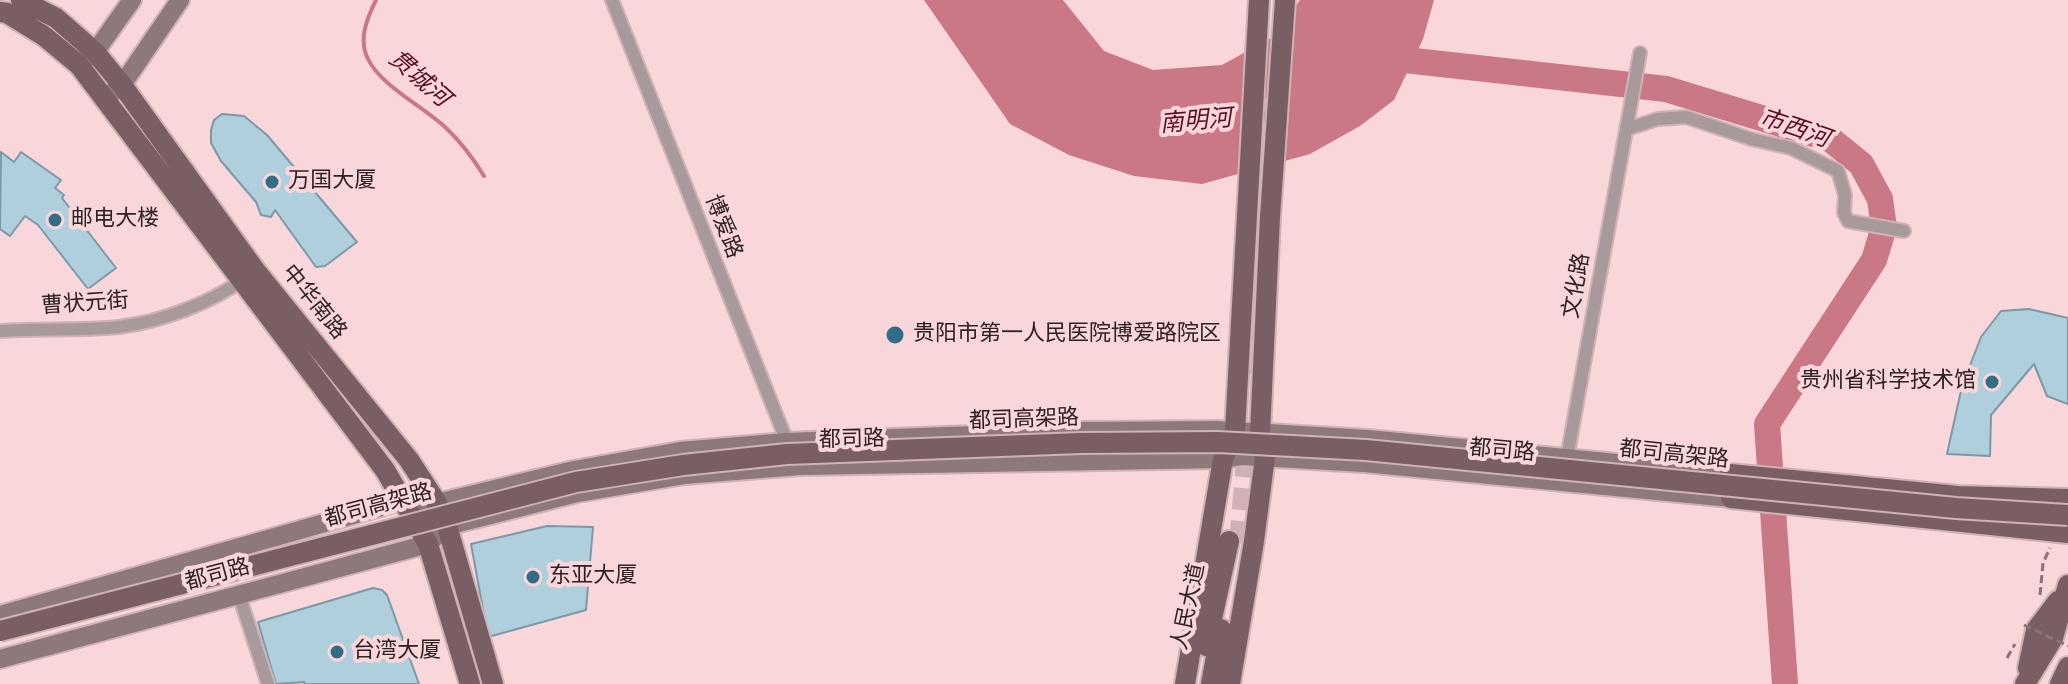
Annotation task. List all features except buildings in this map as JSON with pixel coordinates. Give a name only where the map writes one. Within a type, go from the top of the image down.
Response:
[{"type":"main road","name":"中华南路","points":[[21,0],[56,18],[87,59],[105,98],[249,274],[409,460],[437,503],[447,526],[493,684]]},
{"type":"main road","points":[[87,59],[132,0]]},
{"type":"main road","points":[[105,98],[122,85],[180,0]]},
{"type":"main road","points":[[1185,684],[1223,459],[1235,431],[1259,0]]},
{"type":"main road","points":[[1230,684],[1265,457],[1260,433],[1270,217],[1285,0]]},
{"type":"main road","name":"中华南路","points":[[0,12],[7,13],[87,59],[122,85],[385,470],[428,544],[470,684]]},
{"type":"main road","name":"都司路","points":[[0,615],[402,501],[437,503],[574,470],[665,454],[786,442],[1081,431],[1235,431],[1368,439],[1730,474]]},
{"type":"main road","name":"都司高架路","points":[[0,631],[576,482],[683,465],[787,454],[1081,443],[1218,442],[1366,450],[1941,506],[2066,512]]},
{"type":"main road","name":"都司路","points":[[0,659],[428,544],[447,526],[577,493],[684,475],[799,466],[1265,457],[1364,463],[1731,498]]},
{"type":"main road","points":[[1730,474],[1958,496],[2066,512]]},
{"type":"main road","points":[[1731,498],[1804,505],[2066,512]]},
{"type":"main road","name":"人民大道","points":[[1197,684],[1235,542],[1211,684]]},
{"type":"main road","points":[[2025,684],[2036,630],[2067,588]]},
{"type":"main road","points":[[2060,684],[2068,667]]},
{"type":"street","name":"博爱路","points":[[612,0],[786,442],[799,466]]},
{"type":"street","name":"文化路","points":[[1567,458],[1640,53]]},
{"type":"street","points":[[1627,125],[1686,117],[1751,139],[1791,148],[1838,171],[1848,221],[1904,231]]},
{"type":"street","name":"曹状元街","points":[[0,331],[119,327],[170,315],[214,297],[249,274]]},
{"type":"street","points":[[239,595],[268,684]]},
{"type":"path","points":[[2040,597],[2043,563],[2066,512]]},
{"type":"path","points":[[2024,625],[2068,646]]},
{"type":"water","name":"南明河","points":[[924,0],[1063,0],[1104,51],[1153,70],[1222,65],[1271,38],[1300,0],[1434,0],[1423,39],[1394,100],[1360,126],[1310,154],[1202,184],[1134,176],[1069,155],[1010,124]]},
{"type":"waterway","name":"贯城河","points":[[376,0],[364,37],[365,52],[374,69],[451,133],[484,176]]},
{"type":"waterway","name":"市西河","points":[[1378,57],[1666,89],[1830,139],[1861,164],[1880,199],[1884,227],[1874,260],[1767,424],[1785,684]]},
{"type":"tunnel","points":[[1247,374],[1263,97]]},
{"type":"tunnel","points":[[1240,543],[1249,437]]},
{"type":"place","name":"万国大厦","points":[[272,182]]},
{"type":"place","name":"邮电大楼","points":[[55,220]]},
{"type":"place","name":"贵阳市第一人民医院博爱路院区","points":[[895,335]]},
{"type":"place","name":"贵州省科学技术馆","points":[[1992,382]]},
{"type":"place","name":"东亚大厦","points":[[533,577]]},
{"type":"place","name":"台湾大厦","points":[[337,652]]}]
